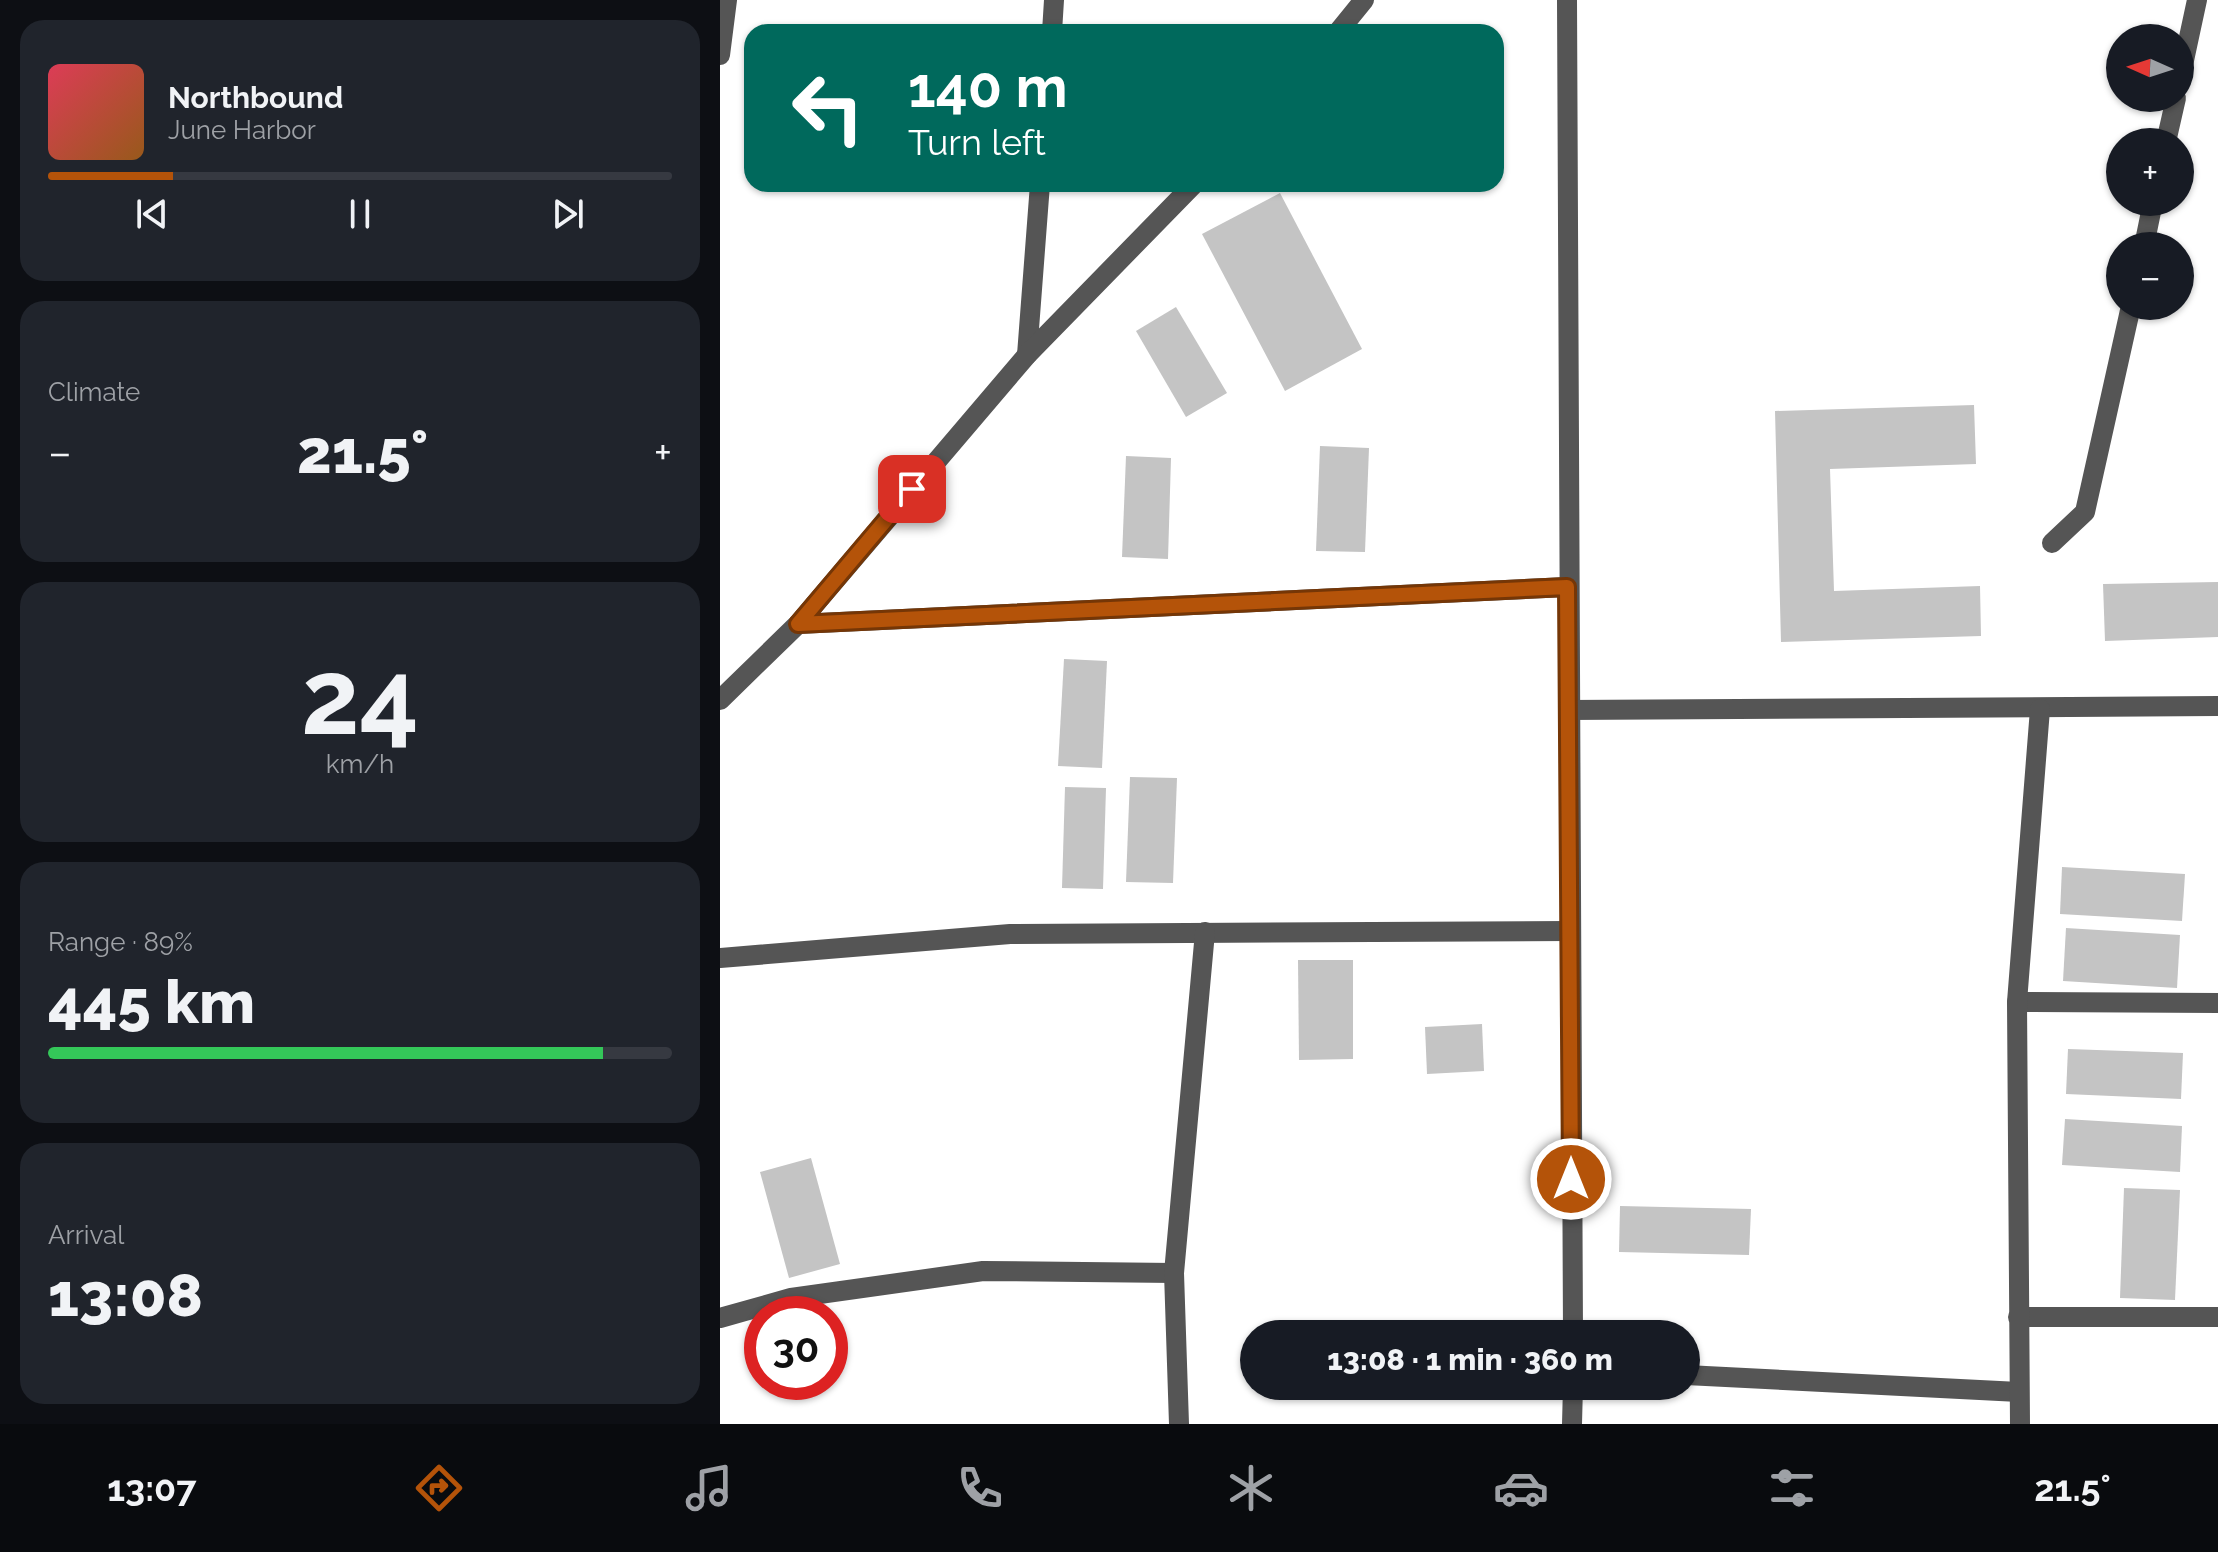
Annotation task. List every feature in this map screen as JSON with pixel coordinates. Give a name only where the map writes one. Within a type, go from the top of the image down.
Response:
[{"type":"street","points":[[720,55],[727,0]]},
{"type":"street","points":[[1052,24],[1054,0]]},
{"type":"street","points":[[1344,24],[1364,0]]},
{"type":"street","points":[[1567,0],[1567,587],[1573,1320]]},
{"type":"street","points":[[2192,24],[2197,0]]},
{"type":"street","points":[[1027,355],[1039,192]]},
{"type":"street","points":[[720,700],[798,624],[1027,355],[1186,192]]},
{"type":"street","points":[[2052,543],[2085,512],[2128,320]]},
{"type":"street","points":[[798,624],[1567,587]]},
{"type":"street","points":[[1568,710],[2218,706]]},
{"type":"street","points":[[2020,1424],[2017,1002],[2040,709]]},
{"type":"street","points":[[720,958],[1010,934],[1569,931]]},
{"type":"street","points":[[1179,1424],[1174,1273],[1205,932]]},
{"type":"street","points":[[2017,1002],[2218,1003]]},
{"type":"street","points":[[720,1318],[791,1298],[983,1271],[1174,1273]]},
{"type":"street","points":[[2018,1317],[2218,1317]]},
{"type":"street","points":[[1700,1376],[2019,1392]]},
{"type":"street","points":[[1572,1424],[1573,1400]]},
{"type":"building","points":[[1280,193],[1362,349],[1285,391],[1202,234]]},
{"type":"building","points":[[1176,307],[1227,393],[1186,417],[1136,331]]},
{"type":"building","points":[[1974,405],[1976,464],[1830,469],[1834,591],[1980,586],[1981,636],[1781,642],[1775,411]]},
{"type":"building","points":[[1320,446],[1369,448],[1365,552],[1316,551]]},
{"type":"building","points":[[1126,456],[1171,458],[1168,559],[1122,557]]},
{"type":"building","points":[[2218,582],[2218,637],[2105,641],[2103,584]]},
{"type":"building","points":[[1064,659],[1107,661],[1102,768],[1058,766]]},
{"type":"building","points":[[1130,777],[1177,778],[1173,883],[1126,882]]},
{"type":"building","points":[[1065,787],[1106,788],[1103,889],[1062,888]]},
{"type":"building","points":[[2062,867],[2185,874],[2182,921],[2060,914]]},
{"type":"building","points":[[2066,928],[2180,935],[2177,988],[2063,981]]},
{"type":"building","points":[[1298,960],[1353,960],[1353,1059],[1299,1060]]},
{"type":"building","points":[[1482,1024],[1484,1071],[1427,1074],[1425,1027]]},
{"type":"building","points":[[2068,1049],[2183,1053],[2181,1099],[2066,1094]]},
{"type":"building","points":[[2065,1119],[2182,1126],[2180,1172],[2062,1165]]},
{"type":"building","points":[[811,1158],[840,1264],[789,1278],[760,1172]]},
{"type":"building","points":[[2124,1188],[2180,1190],[2175,1300],[2120,1298]]},
{"type":"building","points":[[1620,1206],[1751,1209],[1749,1255],[1619,1252]]},
{"type":"route","points":[[912,489],[798,624],[1567,587],[1571,1179]]}]
